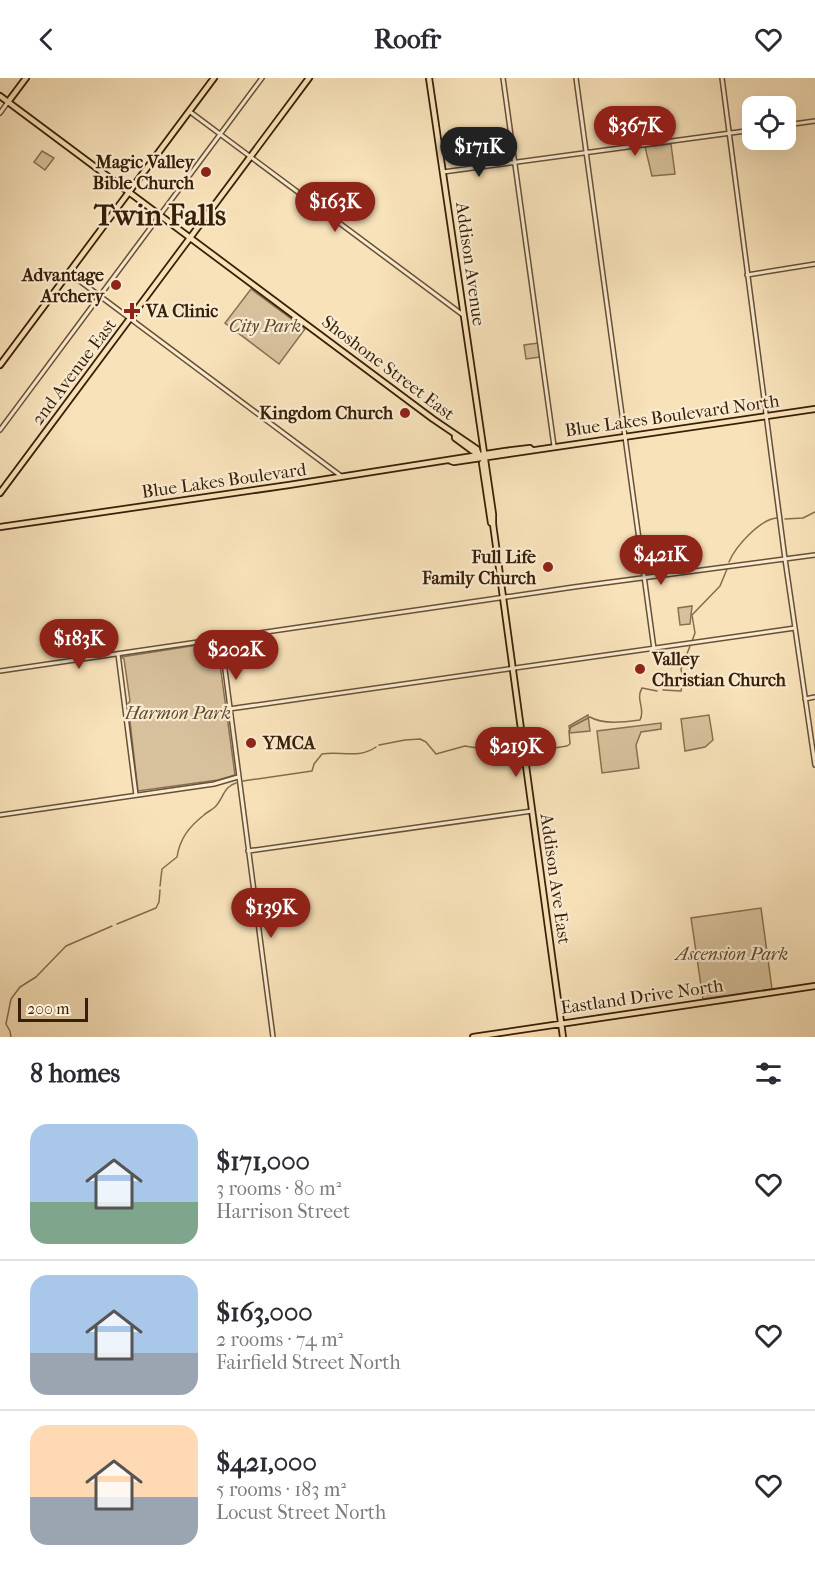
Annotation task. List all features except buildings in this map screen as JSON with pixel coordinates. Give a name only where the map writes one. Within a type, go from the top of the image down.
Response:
[{"type":"main road","points":[[8,102],[26,78]]},
{"type":"main road","points":[[0,365],[214,78]]},
{"type":"main road","name":"2nd Avenue East","points":[[0,493],[309,78]]},
{"type":"main road","name":"Addison Avenue","points":[[429,78],[484,458]]},
{"type":"main road","name":"Shoshone Street East","points":[[0,96],[484,458]]},
{"type":"main road","name":"Blue Lakes Boulevard North","points":[[484,458],[530,448],[532,450],[815,409]]},
{"type":"main road","name":"Blue Lakes Boulevard","points":[[0,527],[484,458]]},
{"type":"main road","name":"Addison Ave East","points":[[484,458],[482,464],[504,599],[563,1037]]},
{"type":"main road","name":"Eastland Drive North","points":[[473,1037],[561,1022],[815,986]]},
{"type":"street","points":[[0,430],[262,78]]},
{"type":"street","points":[[502,78],[554,446]]},
{"type":"street","points":[[576,78],[654,649]]},
{"type":"street","points":[[722,78],[785,559],[815,765]]},
{"type":"street","points":[[0,113],[8,102]]},
{"type":"street","points":[[189,111],[463,315]]},
{"type":"street","points":[[796,124],[815,121]]},
{"type":"street","points":[[443,172],[742,131]]},
{"type":"street","points":[[747,275],[815,264]]},
{"type":"street","points":[[69,273],[342,477]]},
{"type":"street","points":[[0,671],[815,555]]},
{"type":"street","points":[[229,709],[795,628]]},
{"type":"street","points":[[221,639],[273,1037]]},
{"type":"street","points":[[118,653],[136,795]]},
{"type":"street","points":[[805,699],[815,697]]},
{"type":"street","points":[[0,815],[214,784],[239,777]]},
{"type":"street","points":[[248,851],[533,811]]},
{"type":"green space","points":[[671,144],[675,174],[652,176],[645,147]]},
{"type":"green space","points":[[42,151],[54,158],[45,170],[34,162]]},
{"type":"green space","name":"City Park","points":[[251,289],[305,329],[279,364],[225,323]]},
{"type":"green space","points":[[538,343],[540,357],[526,359],[524,345]]},
{"type":"green space","points":[[692,606],[690,624],[680,625],[678,608]]},
{"type":"green space","name":"Harmon Park","points":[[217,642],[235,775],[218,780],[138,791],[128,704],[130,701],[124,659],[121,657]]},
{"type":"green space","points":[[588,715],[590,731],[570,733],[569,726]]},
{"type":"green space","points":[[709,715],[713,740],[705,747],[685,751],[681,719]]},
{"type":"green space","points":[[661,723],[661,729],[641,732],[636,745],[639,768],[602,773],[597,731]]},
{"type":"green space","name":"Ascension Park","points":[[761,908],[772,989],[703,999],[691,918]]},
{"type":"waterway","points":[[785,519],[803,518],[815,512]]},
{"type":"waterway","points":[[729,562],[737,549],[756,528],[777,518]]},
{"type":"waterway","points":[[692,641],[695,633],[692,615],[720,586],[727,569]]},
{"type":"waterway","points":[[663,690],[681,691],[683,680],[681,669],[690,646]]},
{"type":"waterway","points":[[535,751],[567,746],[570,744],[571,727],[590,717],[608,722],[640,720],[642,688],[657,691]]},
{"type":"waterway","points":[[379,745],[420,739],[426,742],[436,754],[465,746],[483,749],[507,746],[520,749]]},
{"type":"waterway","points":[[243,781],[312,771],[314,764],[322,754],[356,754],[376,747]]},
{"type":"waterway","points":[[160,886],[162,869],[177,857],[186,833],[215,807],[226,790],[236,783]]},
{"type":"waterway","points":[[117,924],[156,908],[160,890]]},
{"type":"waterway","points":[[11,1037],[6,1024],[11,999],[20,987],[36,977],[66,946],[112,926]]},
{"type":"place","name":"Magic Valley Bible Church","points":[[206,172]]},
{"type":"place","name":"Advantage Archery","points":[[116,285]]},
{"type":"place","name":"VA Clinic","points":[[132,311]]},
{"type":"place","name":"Kingdom Church","points":[[405,413]]},
{"type":"place","name":"Full Life Family Church","points":[[548,567]]},
{"type":"place","name":"Valley Christian Church","points":[[640,669]]},
{"type":"place","name":"YMCA","points":[[251,743]]},
{"type":"district","name":"Twin Falls","points":[[160,215]]}]
